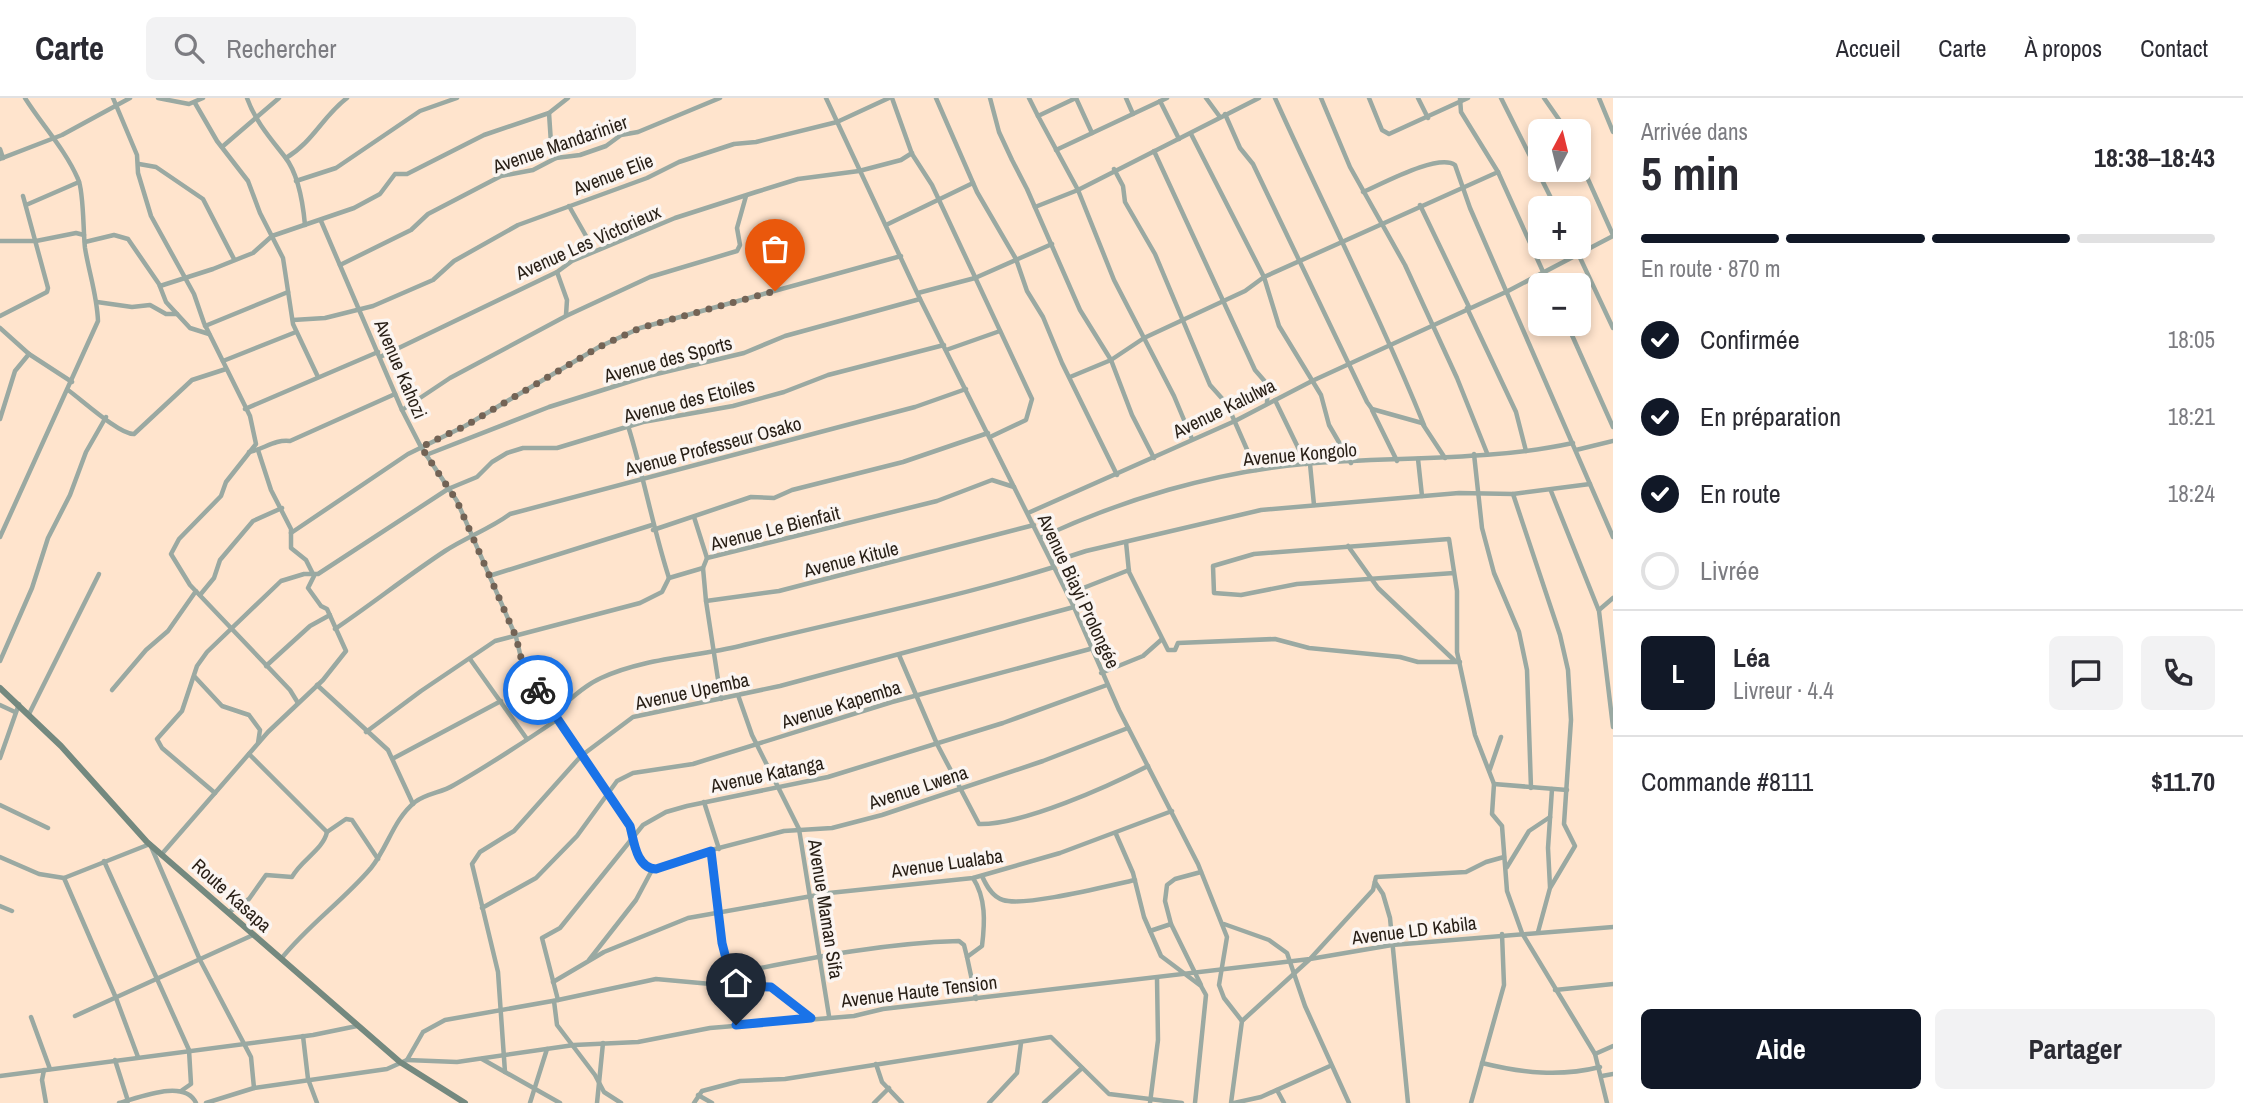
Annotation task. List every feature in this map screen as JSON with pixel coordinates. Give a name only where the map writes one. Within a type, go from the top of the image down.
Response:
[{"type":"main road","name":"Route Kasapa","points":[[0,688],[29,714],[162,855],[357,1026],[465,1103]]},
{"type":"street","points":[[0,537],[96,331],[97,302],[93,293],[84,235],[80,182],[54,138],[25,98]]},
{"type":"street","points":[[113,98],[139,164],[138,173],[151,216],[185,278],[257,439],[226,482],[222,496],[171,549],[173,559],[198,593],[290,690],[298,703]]},
{"type":"street","points":[[0,149],[2,159],[54,138],[116,108],[130,98]]},
{"type":"street","points":[[161,98],[195,103],[203,98]]},
{"type":"street","points":[[247,98],[286,158],[296,181],[305,225]]},
{"type":"street","points":[[222,147],[279,98]]},
{"type":"street","points":[[286,158],[303,148],[317,132],[329,111],[347,98]]},
{"type":"street","points":[[296,181],[336,168],[420,111],[457,98]]},
{"type":"street","points":[[160,286],[253,253],[272,236],[321,221],[380,194],[395,174],[407,174],[493,131],[550,113],[568,98]]},
{"type":"street","name":"Avenue Mandarinier","points":[[340,265],[411,230],[428,214],[501,176],[533,170],[556,158],[579,155],[606,146],[621,135],[638,132],[720,98]]},
{"type":"street","name":"Avenue Biayi Prolongée","points":[[826,98],[919,296],[1068,594],[1101,673],[1201,872],[1227,937],[1219,985],[1224,999],[1242,1021]]},
{"type":"street","points":[[489,576],[694,517],[751,497],[774,498],[792,490],[903,462],[989,435],[1026,420],[1032,404],[939,200],[912,153],[889,98]]},
{"type":"street","name":"Avenue Elie","points":[[293,320],[325,318],[360,310],[433,280],[454,261],[510,229],[648,178],[679,162],[734,144],[756,142],[837,122],[889,98]]},
{"type":"street","points":[[936,98],[973,183],[996,228],[1016,259],[1027,291],[1043,317],[1117,475]]},
{"type":"street","points":[[990,98],[999,132],[1080,310],[1111,360],[1132,415],[1154,458]]},
{"type":"street","points":[[1029,98],[1078,190],[1114,280],[1174,396],[1192,439]]},
{"type":"street","points":[[1038,116],[1076,98],[1092,133]]},
{"type":"street","points":[[1126,98],[1133,114]]},
{"type":"street","points":[[1056,150],[1167,98]]},
{"type":"street","points":[[1206,98],[1222,116],[1240,148],[1254,164],[1397,461]]},
{"type":"street","points":[[1035,207],[1078,190],[1114,169],[1191,134],[1259,98]]},
{"type":"street","points":[[1275,98],[1340,244],[1391,344],[1425,426],[1445,457]]},
{"type":"street","points":[[1321,98],[1363,192],[1405,265],[1457,378],[1487,453]]},
{"type":"street","points":[[1369,98],[1385,133],[1428,118],[1468,98]]},
{"type":"street","points":[[1418,98],[1428,118]]},
{"type":"street","points":[[1501,98],[1550,196]]},
{"type":"street","points":[[1544,98],[1559,119]]},
{"type":"street","points":[[1599,98],[1613,132]]},
{"type":"street","points":[[1460,100],[1464,116],[1498,172],[1543,272]]},
{"type":"street","points":[[1158,101],[1180,139]]},
{"type":"street","points":[[195,103],[222,147],[248,181],[285,264],[296,332],[318,377]]},
{"type":"street","points":[[550,113],[551,143],[556,158]]},
{"type":"street","points":[[1191,134],[1264,277],[1279,326],[1324,401],[1329,425],[1351,463]]},
{"type":"street","points":[[1154,151],[1255,370],[1268,386],[1267,404]]},
{"type":"street","name":"Avenue Les Victorieux","points":[[245,410],[318,377],[379,354],[557,272],[594,250],[675,218],[797,179],[859,171],[901,160],[912,153]]},
{"type":"street","points":[[1363,192],[1428,164],[1446,161],[1455,165],[1613,537]]},
{"type":"street","points":[[139,164],[156,167],[203,200],[234,259]]},
{"type":"street","points":[[1114,169],[1123,186],[1125,201],[1155,254],[1210,385],[1225,400],[1256,470]]},
{"type":"street","points":[[1070,377],[1111,360],[1144,338],[1223,301],[1264,277],[1498,172]]},
{"type":"street","points":[[26,205],[80,182]]},
{"type":"street","points":[[1589,182],[1613,235]]},
{"type":"street","points":[[886,225],[973,183]]},
{"type":"street","points":[[0,316],[47,292],[23,196]]},
{"type":"street","points":[[402,410],[450,378],[566,316],[650,277],[737,251],[740,246],[737,228],[746,196]]},
{"type":"street","points":[[1420,205],[1516,412],[1526,451]]},
{"type":"street","points":[[569,206],[594,250]]},
{"type":"street","name":"Avenue Kahozi","points":[[321,221],[402,410],[421,447],[457,501],[516,637],[523,666],[630,826],[633,848],[652,870]]},
{"type":"street","points":[[0,242],[36,241],[64,234],[84,235]]},
{"type":"street","points":[[85,242],[114,235],[124,236],[133,243],[144,266],[160,286],[162,297],[190,328],[209,334]]},
{"type":"street","name":"Avenue Kalulwa","points":[[1591,248],[1613,235]]},
{"type":"street","name":"Avenue des Sports","points":[[426,455],[549,407],[625,383],[744,353],[785,336],[975,278],[1052,244]]},
{"type":"street","points":[[291,533],[421,447],[465,426],[599,347],[640,328],[901,256]]},
{"type":"street","name":"Avenue Kalulwa","points":[[1028,513],[1235,421],[1311,381],[1432,327],[1571,259]]},
{"type":"street","points":[[1581,259],[1611,317],[1613,328]]},
{"type":"street","points":[[557,272],[567,300],[566,316]]},
{"type":"street","points":[[205,326],[288,292]]},
{"type":"street","points":[[97,302],[132,307],[150,305],[166,314],[178,314]]},
{"type":"street","points":[[0,328],[29,354],[72,382]]},
{"type":"street","name":"Avenue des Etoiles","points":[[314,576],[448,489],[477,477],[492,461],[507,453],[523,449],[557,448],[654,420],[733,406],[784,392],[828,375],[945,348],[1000,331]]},
{"type":"street","points":[[223,361],[296,332]]},
{"type":"street","points":[[1572,336],[1613,428]]},
{"type":"street","points":[[0,419],[15,371],[29,354]]},
{"type":"street","points":[[68,390],[106,417],[123,433],[134,434],[192,380],[226,369]]},
{"type":"street","name":"Avenue Professeur Osako","points":[[335,629],[360,614],[409,575],[471,536],[499,525],[510,514],[915,407],[966,389]]},
{"type":"street","points":[[249,452],[276,442],[290,441],[395,394]]},
{"type":"street","points":[[1275,400],[1308,464],[1314,505]]},
{"type":"street","points":[[1371,409],[1416,420],[1425,426]]},
{"type":"street","points":[[0,661],[32,588],[48,538],[70,495],[86,452],[106,417]]},
{"type":"street","points":[[629,429],[644,479],[653,528],[669,578]]},
{"type":"street","points":[[1576,450],[1613,441]]},
{"type":"street","name":"Avenue Kongolo","points":[[1040,538],[1113,506],[1256,470],[1308,464],[1397,461],[1526,451],[1573,443]]},
{"type":"street","points":[[258,450],[271,490],[282,508],[291,533],[291,548],[306,560],[314,576]]},
{"type":"street","points":[[1474,454],[1478,510],[1494,573],[1519,632],[1528,670],[1531,788]]},
{"type":"street","points":[[1418,459],[1422,496]]},
{"type":"street","name":"Avenue Le Bienfait","points":[[366,732],[495,641],[640,603],[662,592],[669,578],[703,568],[707,558],[937,501],[992,480],[1015,487]]},
{"type":"street","points":[[554,713],[603,677],[662,660],[713,652],[892,608],[959,597],[1126,542],[1261,510],[1422,496],[1551,491],[1590,484]]},
{"type":"street","points":[[1551,491],[1599,611],[1613,727]]},
{"type":"street","points":[[1513,494],[1560,635],[1571,706],[1564,824],[1575,846],[1550,888]]},
{"type":"street","points":[[112,690],[214,578],[220,560],[253,521],[282,508]]},
{"type":"street","points":[[694,517],[707,558]]},
{"type":"street","name":"Avenue Kitule","points":[[706,601],[779,591],[1034,525]]},
{"type":"street","points":[[1454,573],[1297,584],[1241,595],[1214,593],[1214,563],[1254,554],[1449,540],[1457,591],[1458,662],[1475,735],[1494,784],[1492,814],[1502,826],[1507,891],[1521,933],[1595,1054],[1606,1103]]},
{"type":"street","points":[[1126,542],[1129,570],[1161,640],[1170,650],[1178,643],[1275,639],[1308,648],[1400,657],[1418,662],[1458,662]]},
{"type":"street","points":[[1348,546],[1371,579],[1458,662]]},
{"type":"street","points":[[703,568],[721,699]]},
{"type":"street","points":[[1068,594],[1129,570]]},
{"type":"street","points":[[215,793],[162,748],[157,739],[182,711],[202,657],[281,581],[304,574],[314,576]]},
{"type":"street","points":[[29,714],[99,575]]},
{"type":"street","points":[[162,855],[249,754],[317,685],[346,651],[330,615],[308,588],[314,576]]},
{"type":"street","points":[[1599,611],[1602,604],[1613,598]]},
{"type":"street","name":"Avenue Upemba","points":[[505,1072],[498,972],[473,870],[474,859],[514,831],[581,756],[633,717],[721,699],[899,655],[1074,607]]},
{"type":"street","points":[[266,666],[310,626],[330,615]]},
{"type":"street","points":[[1101,673],[1143,656],[1161,640]]},
{"type":"street","name":"Avenue Kapemba","points":[[606,793],[617,781],[633,773],[671,769],[757,746],[892,702],[1090,649]]},
{"type":"street","points":[[899,655],[937,744],[978,823],[1000,822],[1088,795],[1148,765]]},
{"type":"street","points":[[470,659],[527,739]]},
{"type":"street","points":[[195,676],[222,706],[251,718],[260,730],[258,745]]},
{"type":"street","points":[[317,685],[394,758],[413,804]]},
{"type":"street","name":"Avenue Katanga","points":[[621,1103],[606,1095],[574,1045],[556,1025],[553,982],[542,938],[560,929],[652,818],[704,802],[828,777],[937,744],[1107,685]]},
{"type":"street","name":"Avenue Maman Sifa","points":[[738,695],[757,746],[799,829],[829,1016]]},
{"type":"street","points":[[394,758],[501,701]]},
{"type":"street","points":[[0,758],[19,704]]},
{"type":"street","points":[[0,705],[15,712]]},
{"type":"street","points":[[281,959],[309,926],[334,906],[377,859],[391,830],[413,804],[433,792],[451,787],[558,719]]},
{"type":"street","name":"Avenue Lwena","points":[[711,851],[799,829],[832,828],[859,821],[1043,761],[1128,728]]},
{"type":"street","points":[[1490,770],[1501,737]]},
{"type":"street","points":[[249,754],[327,832]]},
{"type":"street","points":[[1494,784],[1567,790]]},
{"type":"street","points":[[1538,932],[1550,888],[1552,789]]},
{"type":"street","points":[[482,908],[512,894],[545,869],[577,836],[606,793]]},
{"type":"street","points":[[704,802],[719,849]]},
{"type":"street","points":[[0,805],[48,828]]},
{"type":"street","name":"Avenue Lualaba","points":[[588,960],[665,925],[717,911],[915,882],[982,876],[1116,834],[1172,811]]},
{"type":"street","points":[[1506,867],[1530,831],[1550,817]]},
{"type":"street","points":[[229,912],[249,899],[266,875],[292,877],[296,868],[325,839],[327,832],[346,819],[352,820],[377,859]]},
{"type":"street","points":[[1116,834],[1161,956],[1201,986]]},
{"type":"street","points":[[0,857],[39,874],[64,878],[150,844],[200,960],[254,1063],[254,1088]]},
{"type":"street","points":[[553,982],[588,960],[636,900],[652,870],[711,851],[717,911],[733,986]]},
{"type":"street","points":[[1375,880],[1466,872],[1486,862],[1504,858]]},
{"type":"street","points":[[104,861],[189,1049],[191,1084],[181,1091],[118,1103]]},
{"type":"street","points":[[1195,1103],[1207,1005],[1196,970],[1171,924],[1165,901],[1167,885],[1175,879],[1201,872]]},
{"type":"street","points":[[982,876],[988,888],[1007,901],[1035,901],[1135,880]]},
{"type":"street","points":[[64,878],[116,998],[138,1057]]},
{"type":"street","points":[[967,957],[981,949],[985,922],[982,893],[973,878]]},
{"type":"street","points":[[1375,880],[1383,894],[1390,918],[1409,1103]]},
{"type":"street","points":[[1330,1066],[1277,1090],[1232,1103],[1242,1021],[1310,959],[1373,890],[1375,880]]},
{"type":"street","points":[[0,906],[12,911]]},
{"type":"street","points":[[1150,931],[1171,924]]},
{"type":"street","points":[[1224,924],[1280,945],[1290,962],[1330,1066],[1349,1103]]},
{"type":"street","name":"Avenue LD Kabila","points":[[1310,959],[1392,945],[1613,927]]},
{"type":"street","points":[[1471,1103],[1504,985],[1502,934]]},
{"type":"street","points":[[75,1016],[253,935]]},
{"type":"street","points":[[730,974],[820,955],[959,941],[964,944],[976,999]]},
{"type":"street","name":"Avenue Haute Tension","points":[[404,1061],[440,1063],[574,1045],[638,1042],[710,1028],[1310,959]]},
{"type":"street","points":[[1151,1100],[1158,1040],[1157,978]]},
{"type":"street","points":[[206,1103],[223,1100],[254,1088],[308,1079],[374,1073],[404,1061],[429,1027],[445,1020],[556,1001],[656,979],[771,987],[811,1018]]},
{"type":"street","points":[[1554,990],[1613,984]]},
{"type":"street","points":[[31,1017],[47,1070],[42,1080],[46,1103]]},
{"type":"street","points":[[0,1076],[357,1026]]},
{"type":"street","points":[[303,1035],[308,1079],[317,1103]]},
{"type":"street","points":[[694,1103],[698,1094],[731,1083],[785,1079],[1048,1037],[1055,1038],[1110,1094],[1182,1103]]},
{"type":"street","points":[[597,1103],[603,1043]]},
{"type":"street","points":[[989,1103],[1017,1073],[1021,1043]]},
{"type":"street","points":[[1595,1054],[1613,1046]]},
{"type":"street","points":[[530,1103],[547,1048]]},
{"type":"street","points":[[481,1058],[560,1103]]},
{"type":"street","points":[[115,1060],[128,1101]]},
{"type":"street","points":[[1482,1063],[1538,1074],[1579,1072],[1600,1067]]},
{"type":"street","points":[[876,1064],[882,1082],[902,1103]]},
{"type":"street","points":[[1044,1103],[1082,1068]]},
{"type":"street","points":[[1602,1076],[1613,1074]]},
{"type":"street","points":[[874,1103],[888,1088]]},
{"type":"street","points":[[1277,1090],[1284,1103]]},
{"type":"street","points":[[181,1091],[192,1096],[197,1103]]},
{"type":"street","points":[[698,1094],[712,1103]]},
{"type":"way so far","points":[[538,690],[523,666],[516,637],[476,550],[455,496],[421,447],[465,426],[599,347],[640,328],[775,291]]},
{"type":"route","points":[[538,690],[630,826],[633,848],[648,867],[656,869],[711,851],[719,926],[733,986],[771,987],[811,1018],[736,1025]]}]
